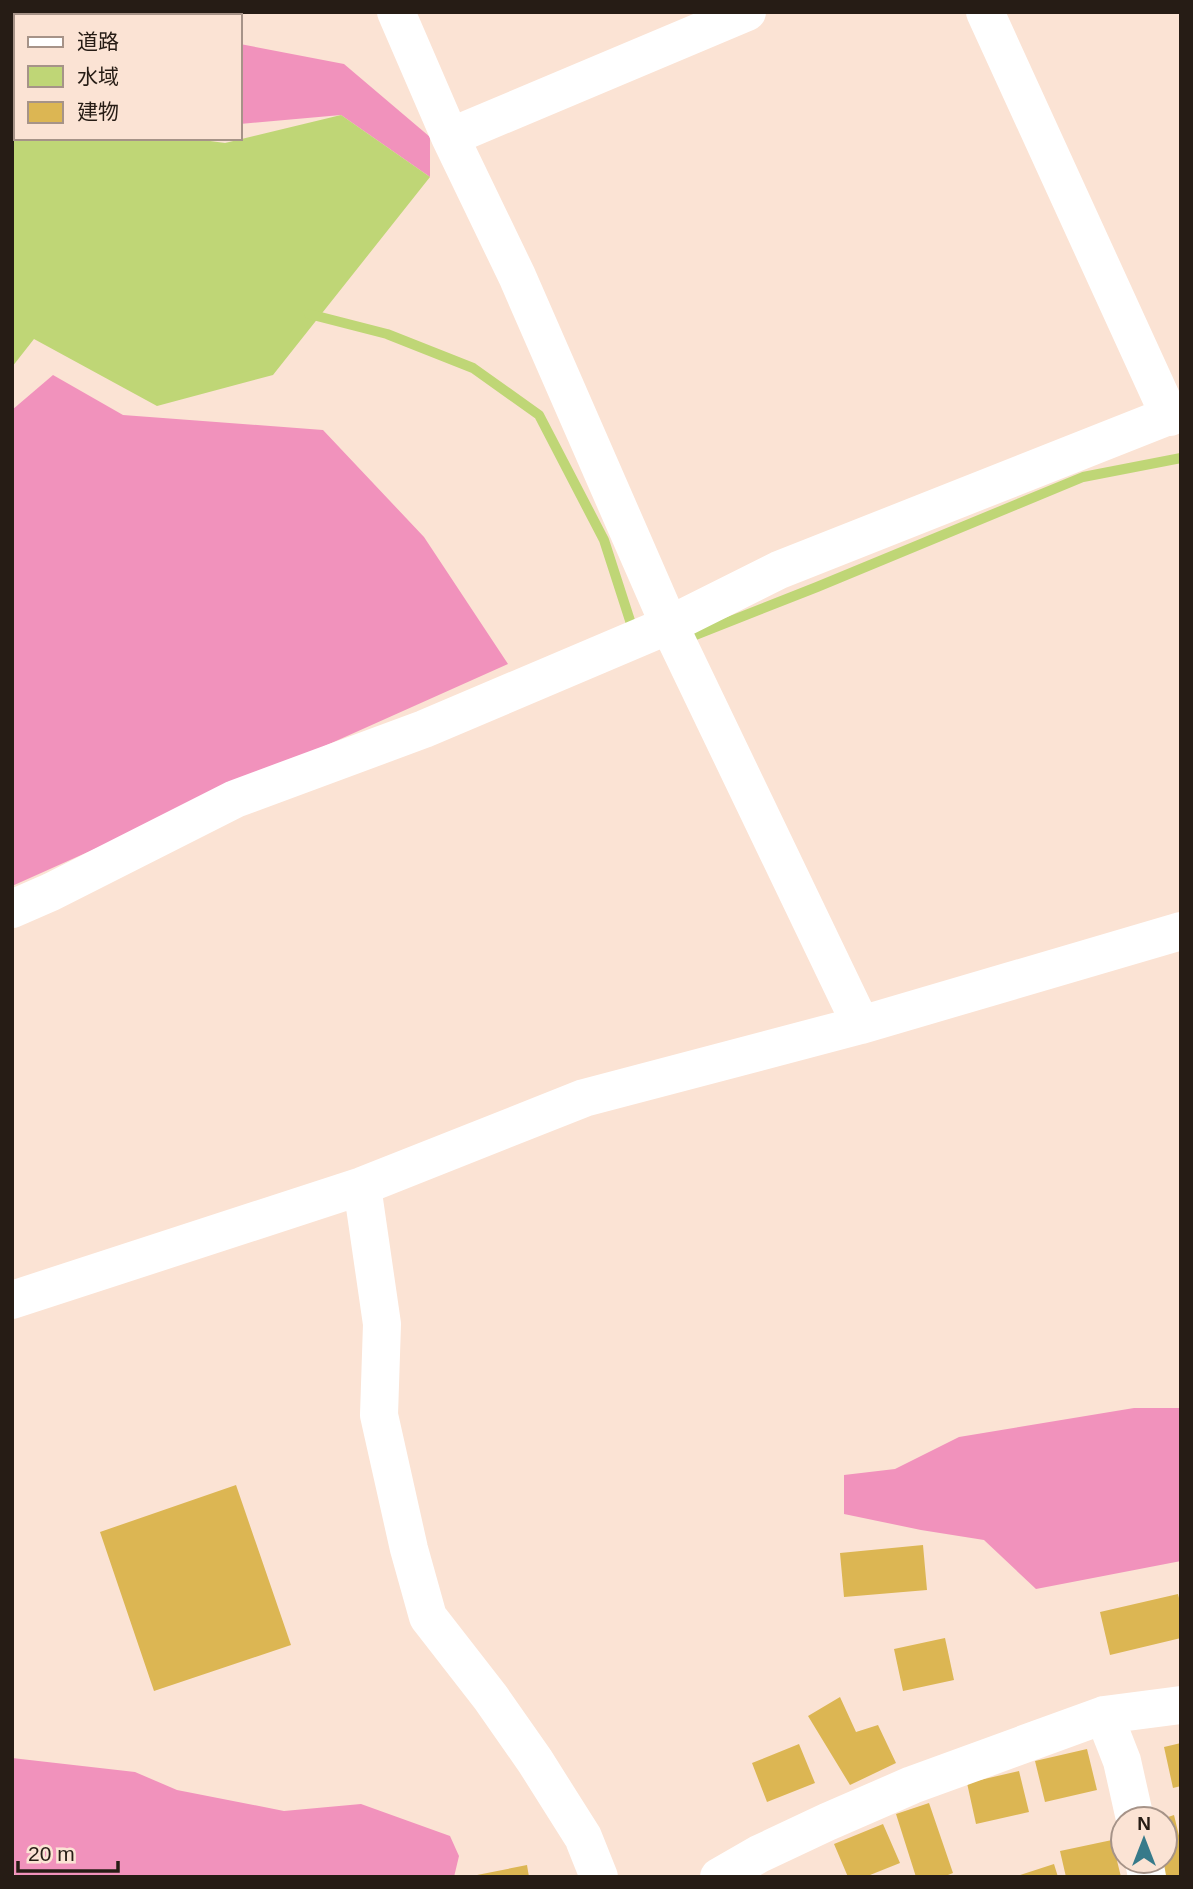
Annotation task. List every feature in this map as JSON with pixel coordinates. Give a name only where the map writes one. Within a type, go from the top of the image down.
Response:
[{"type":"street","points":[[396,12],[450,137],[517,276],[658,637],[861,1025]]},
{"type":"street","points":[[450,137],[747,12]]},
{"type":"street","points":[[12,909],[236,799],[658,637],[779,570],[1175,414],[985,12]]},
{"type":"street","points":[[12,1300],[362,1185],[584,1098],[861,1025],[1181,931]]},
{"type":"street","points":[[362,1185],[382,1324],[379,1415],[409,1549],[428,1617],[491,1698],[535,1762],[583,1838],[599,1877]]},
{"type":"street","points":[[719,1877],[827,1822],[912,1785],[1104,1716],[1181,1705]]},
{"type":"street","points":[[1104,1716],[1122,1761],[1132,1805]]},
{"type":"shaded area","points":[[242,44],[344,64],[430,137],[430,177],[341,115],[242,124]]},
{"type":"shaded area","points":[[53,375],[123,415],[323,430],[424,537],[508,664],[12,886],[12,410]]},
{"type":"shaded area","points":[[1134,1408],[1181,1408],[1181,1561],[1036,1589],[984,1540],[844,1514],[844,1475],[895,1469],[959,1437]]},
{"type":"shaded area","points":[[12,1758],[135,1772],[177,1790],[284,1811],[361,1804],[450,1836],[459,1856],[454,1877],[15,1877],[12,1864]]},
{"type":"water","points":[[12,12],[14,140],[203,140],[225,143],[341,115],[430,177],[273,375],[157,406],[34,339],[12,367]]},
{"type":"building","points":[[236,1485],[291,1645],[154,1691],[100,1532]]},
{"type":"building","points":[[923,1545],[927,1590],[844,1597],[840,1553]]},
{"type":"building","points":[[1178,1594],[1181,1606],[1181,1638],[1110,1655],[1100,1612]]},
{"type":"building","points":[[945,1638],[954,1680],[903,1691],[894,1649]]},
{"type":"building","points":[[840,1697],[856,1732],[878,1725],[896,1763],[850,1785],[808,1716]]},
{"type":"building","points":[[1181,1743],[1181,1786],[1173,1788],[1164,1747]]},
{"type":"building","points":[[799,1744],[815,1783],[767,1802],[752,1763]]},
{"type":"building","points":[[1087,1749],[1097,1790],[1045,1802],[1035,1761]]},
{"type":"building","points":[[1019,1771],[1029,1812],[976,1824],[967,1783]]},
{"type":"building","points":[[929,1803],[953,1873],[943,1877],[916,1877],[896,1814]]},
{"type":"building","points":[[883,1824],[900,1863],[865,1877],[848,1877],[834,1844]]},
{"type":"building","points":[[1179,1836],[1181,1877],[1166,1877],[1179,1875]]},
{"type":"building","points":[[1109,1841],[1109,1875],[1121,1877],[1066,1877],[1060,1851]]},
{"type":"building","points":[[1054,1864],[1058,1877],[1017,1877],[1017,1876]]},
{"type":"building","points":[[527,1865],[529,1877],[472,1877],[472,1876]]},
{"type":"waterway","points":[[309,314],[387,334],[473,368],[539,415],[604,540],[634,633]]},
{"type":"waterway","points":[[685,639],[1083,477],[1181,458]]}]
